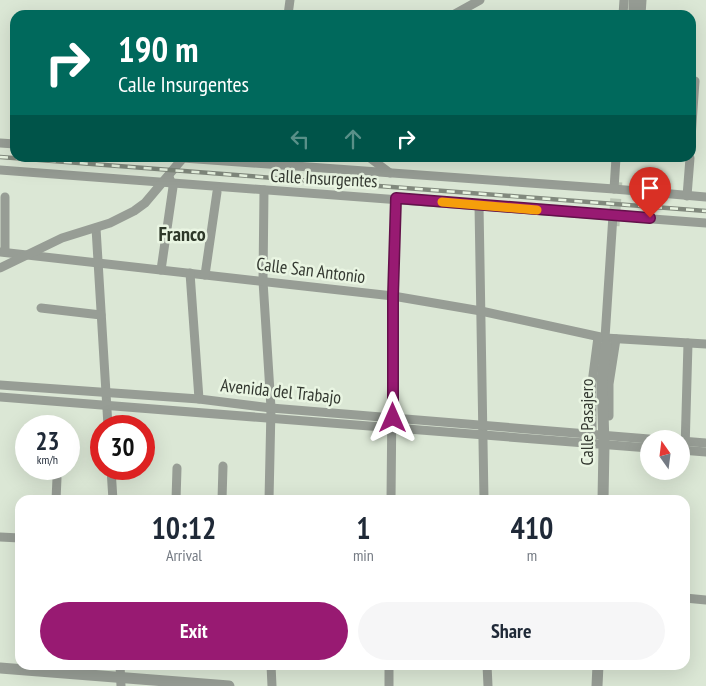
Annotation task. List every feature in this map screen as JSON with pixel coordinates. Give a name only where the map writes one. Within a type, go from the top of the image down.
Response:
[{"type":"street","points":[[463,10],[480,0]]},
{"type":"street","points":[[0,268],[25,254],[62,238],[96,228],[134,212],[169,181],[181,162]]},
{"type":"street","name":"Calle Insurgentes","points":[[281,162],[364,171],[706,197]]},
{"type":"street","points":[[364,171],[367,162]]},
{"type":"street","points":[[374,162],[390,173]]},
{"type":"street","points":[[614,189],[616,162]]},
{"type":"street","points":[[687,196],[690,162]]},
{"type":"street","name":"Calle Insurgentes","points":[[0,170],[396,198],[706,223]]},
{"type":"street","points":[[161,270],[169,181]]},
{"type":"street","points":[[264,190],[263,281],[271,408],[269,495]]},
{"type":"street","points":[[206,275],[217,192]]},
{"type":"street","points":[[2,252],[5,197]]},
{"type":"street","points":[[392,495],[393,296],[396,198]]},
{"type":"street","points":[[479,205],[484,495]]},
{"type":"street","name":"Calle Pasajero","points":[[603,495],[602,380],[613,215]]},
{"type":"street","points":[[96,228],[107,415]]},
{"type":"street","name":"Calle San Antonio","points":[[2,252],[393,296],[481,311],[606,340],[706,344]]},
{"type":"street","points":[[190,273],[199,399]]},
{"type":"street","points":[[42,308],[101,314]]},
{"type":"street","points":[[684,430],[688,343]]},
{"type":"street","name":"Avenida del Trabajo","points":[[0,385],[199,399],[271,408],[393,418],[592,444],[603,439],[640,446]]},
{"type":"street","name":"Avenida del Trabajo","points":[[0,397],[393,428],[483,430],[603,439],[640,439]]},
{"type":"street","points":[[690,445],[706,444]]},
{"type":"street","points":[[690,448],[706,452]]},
{"type":"street","points":[[222,495],[223,466]]},
{"type":"street","points":[[176,495],[177,468]]},
{"type":"street","points":[[56,480],[56,495]]},
{"type":"street","points":[[112,480],[114,495]]},
{"type":"street","points":[[0,537],[15,538]]},
{"type":"street","points":[[690,598],[706,600]]},
{"type":"street","points":[[0,668],[15,670]]},
{"type":"street","points":[[17,670],[121,682],[228,686]]},
{"type":"street","points":[[271,670],[272,686]]},
{"type":"street","points":[[389,670],[389,686]]},
{"type":"street","points":[[487,670],[488,686]]},
{"type":"street","points":[[597,686],[598,670]]},
{"type":"tunnel","points":[[614,226],[617,179]]},
{"type":"railway","points":[[0,157],[10,158]]},
{"type":"railway","points":[[65,162],[706,211]]},
{"type":"slow traffic","points":[[442,202],[537,210]]},
{"type":"district","name":"Franco","points":[[182,234]]},
{"type":"route","points":[[393,418],[393,296],[396,198],[650,218]]}]
